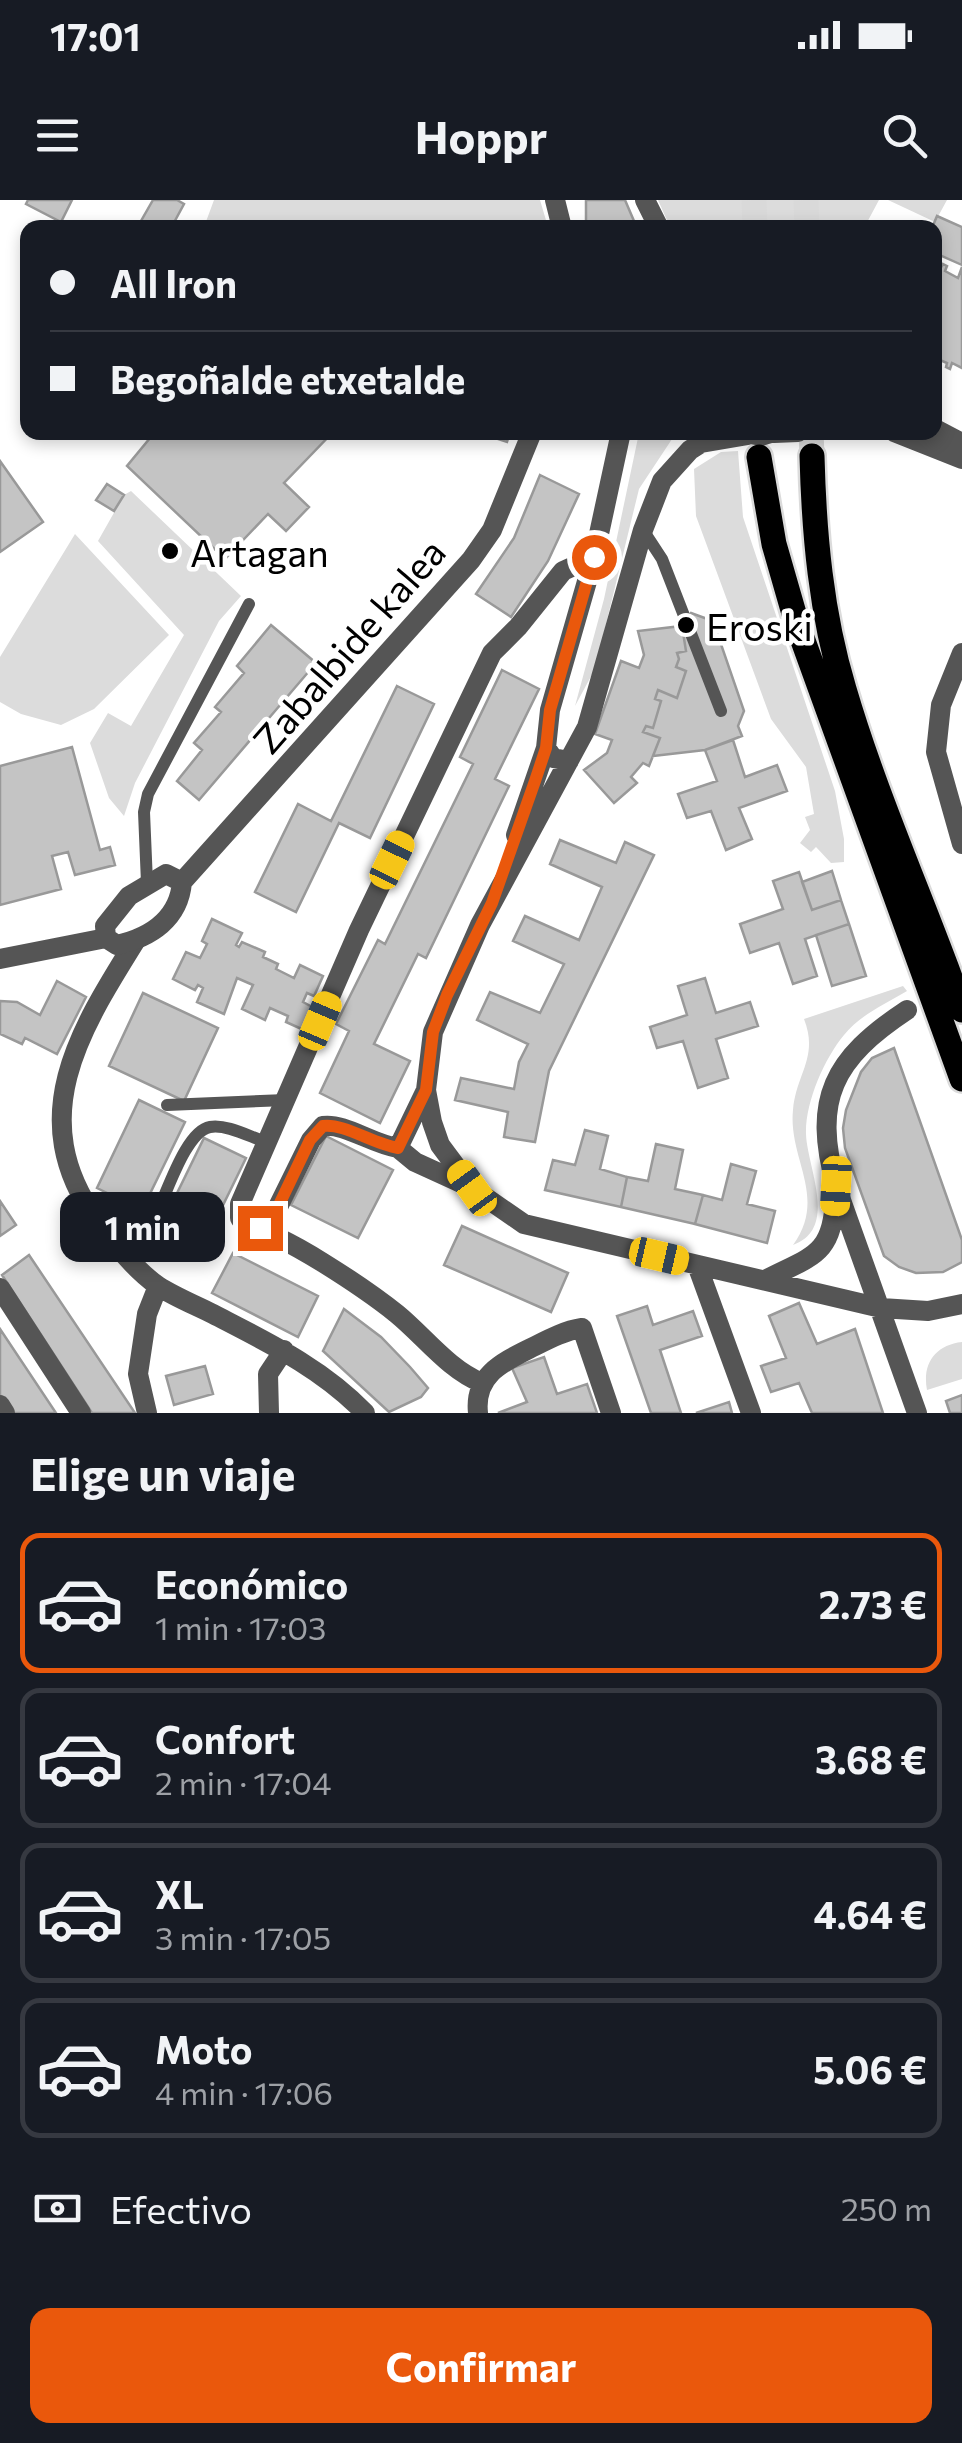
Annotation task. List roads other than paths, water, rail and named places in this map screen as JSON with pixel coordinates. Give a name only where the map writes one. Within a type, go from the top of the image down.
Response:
[{"type":"main road","points":[[750,442],[797,624],[962,1078]]},
{"type":"main road","points":[[812,456],[814,521],[823,594],[844,689],[959,995]]},
{"type":"street","name":"Zabalbide kalea","points":[[136,940],[161,925],[177,909],[182,882],[470,560],[492,530],[529,440]]},
{"type":"street","points":[[492,903],[546,748],[550,710],[594,557],[618,440]]},
{"type":"street","points":[[398,1148],[426,1090],[433,1032],[447,995],[492,903],[588,727],[643,530],[662,481],[690,450],[715,440]]},
{"type":"street","points":[[914,440],[962,459]]},
{"type":"street","points":[[482,1383],[464,1376],[395,1313],[304,1252],[260,1228],[248,1229],[240,1218],[240,1204],[359,930],[492,653],[562,571],[594,557]]},
{"type":"street","points":[[962,653],[941,706],[936,752],[962,844]]},
{"type":"street","points":[[546,748],[553,758],[569,761]]},
{"type":"street","points":[[106,938],[105,926],[112,914],[147,883],[166,874],[182,882]]},
{"type":"street","points":[[0,960],[106,938],[117,945],[136,940]]},
{"type":"street","points":[[136,940],[106,986],[70,1064],[62,1093],[60,1123],[66,1164],[79,1195],[113,1240],[158,1286],[284,1350],[344,1392],[364,1413]]},
{"type":"street","points":[[907,1010],[874,1032],[845,1064],[826,1108],[826,1150],[917,1413]]},
{"type":"street","points":[[426,1090],[440,1145],[472,1188]]},
{"type":"street","points":[[260,1228],[278,1207],[310,1140],[323,1126],[332,1125],[377,1145],[398,1148],[415,1162],[472,1188],[524,1224],[881,1308],[928,1311],[962,1304]]},
{"type":"street","points":[[765,1280],[821,1250],[834,1227],[836,1186]]},
{"type":"street","points":[[697,1265],[751,1413]]},
{"type":"street","points":[[146,1413],[138,1374],[147,1314],[158,1286]]},
{"type":"street","points":[[0,1288],[81,1413]]},
{"type":"street","points":[[237,1326],[271,1367]]},
{"type":"street","points":[[478,1413],[482,1383],[496,1365],[566,1331],[582,1328],[611,1413]]},
{"type":"street","points":[[273,1408],[268,1374],[284,1350]]},
{"type":"street","points":[[0,1406],[5,1413]]},
{"type":"lane","points":[[643,530],[662,558],[721,711]]},
{"type":"lane","points":[[147,883],[144,812],[148,794],[249,604]]},
{"type":"lane","points":[[167,1105],[286,1100]]},
{"type":"lane","points":[[159,1208],[192,1137],[209,1127],[224,1128],[266,1142]]},
{"type":"tunnel","points":[[754,200],[755,220]]},
{"type":"tunnel","points":[[806,200],[807,220]]},
{"type":"tunnel","points":[[811,440],[812,456]]},
{"type":"place","name":"Artagan","points":[[170,551]]},
{"type":"place","name":"Eroski","points":[[686,625]]}]
